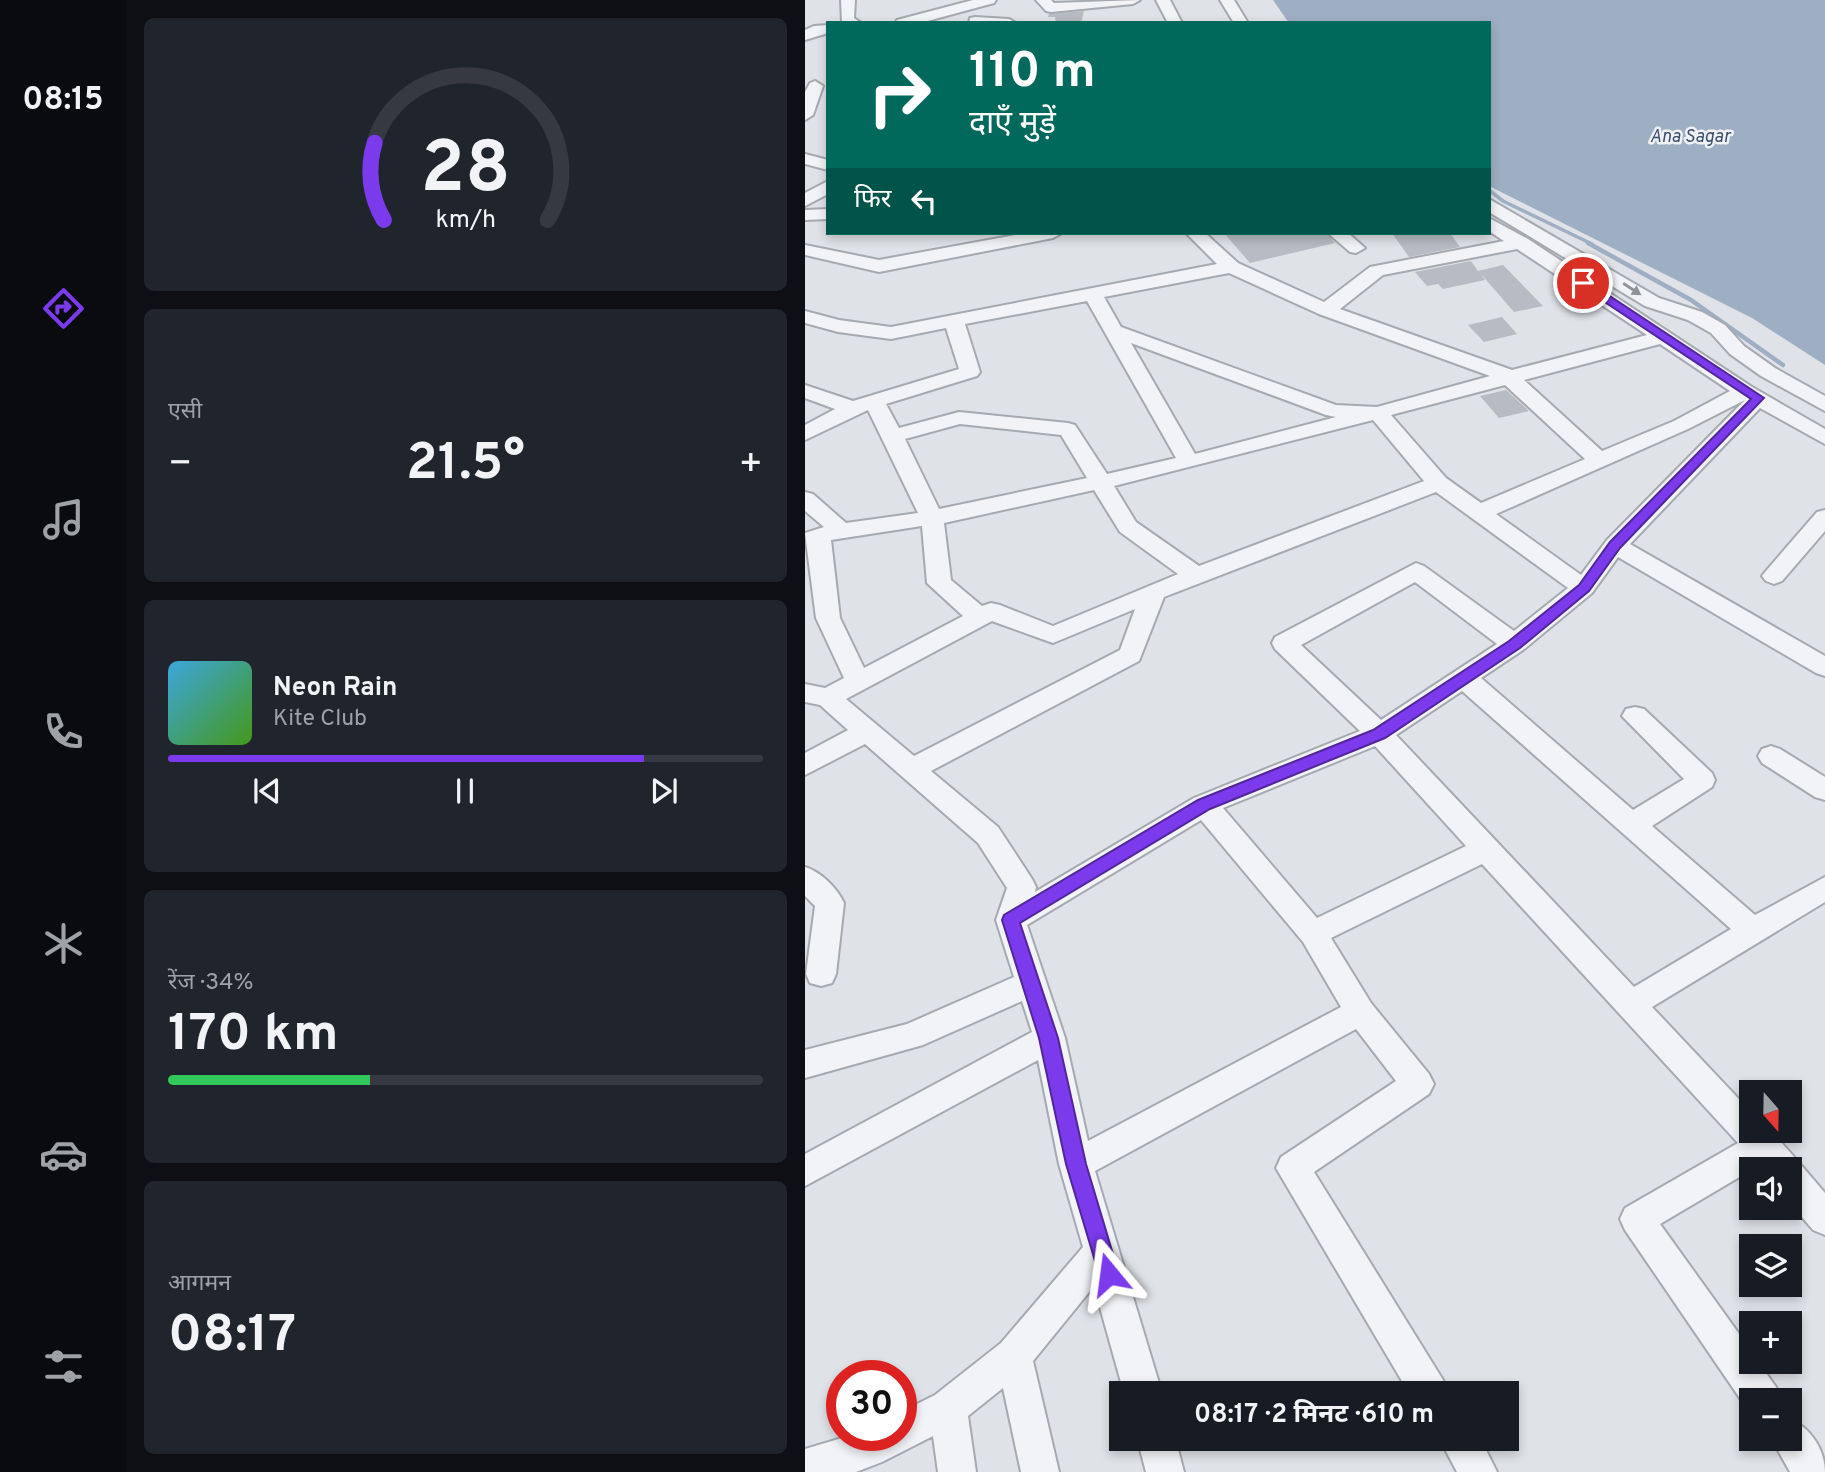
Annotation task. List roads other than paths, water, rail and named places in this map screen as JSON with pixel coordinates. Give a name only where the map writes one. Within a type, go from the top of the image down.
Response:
[{"type":"street","points":[[848,0],[847,20],[849,21]]},
{"type":"street","points":[[910,21],[989,0]]},
{"type":"street","points":[[1043,0],[1051,8],[1133,0]]},
{"type":"street","points":[[1163,0],[1174,21]]},
{"type":"street","points":[[1227,0],[1240,21]]},
{"type":"street","points":[[805,36],[819,29],[826,29]]},
{"type":"street","points":[[805,115],[815,86]]},
{"type":"street","points":[[805,159],[826,164]]},
{"type":"street","points":[[805,201],[826,187]]},
{"type":"street","points":[[1491,205],[1652,302],[1695,316],[1718,329],[1737,350],[1825,405]]},
{"type":"street","points":[[805,215],[826,214]]},
{"type":"street","points":[[1491,224],[1760,399],[1825,438]]},
{"type":"street","points":[[955,235],[963,250]]},
{"type":"street","points":[[805,250],[879,266],[1042,235]]},
{"type":"street","points":[[1203,235],[1231,267],[1326,310],[1508,376],[1599,460]]},
{"type":"street","points":[[1340,235],[1356,248]]},
{"type":"street","points":[[1326,310],[1377,271],[1522,243]]},
{"type":"street","points":[[805,317],[838,327],[891,332],[1231,267]]},
{"type":"street","points":[[1093,295],[1188,461]]},
{"type":"street","points":[[805,434],[852,408],[970,372],[954,321]]},
{"type":"street","points":[[1115,331],[1333,411],[1378,413],[1438,483],[1584,588]]},
{"type":"street","points":[[822,536],[932,518],[1102,482],[1378,413],[1508,376],[1664,337]]},
{"type":"street","points":[[1135,366],[1146,342]]},
{"type":"street","points":[[805,391],[852,408]]},
{"type":"street","points":[[1478,513],[1681,425],[1760,399],[1800,391]]},
{"type":"street","points":[[1140,1381],[1076,1164],[1049,1038],[1011,920],[1034,893],[1204,805],[1379,734],[1514,645],[1584,588],[1615,545],[1760,399]]},
{"type":"street","points":[[874,402],[932,518],[939,583],[980,617]]},
{"type":"street","points":[[893,436],[958,418],[1068,429],[1128,527],[1194,574]]},
{"type":"street","points":[[816,696],[858,681],[991,611],[1053,635],[1194,574],[1438,483]]},
{"type":"street","points":[[805,499],[822,536],[828,618],[858,681]]},
{"type":"street","points":[[1774,576],[1824,520]]},
{"type":"street","points":[[1615,545],[1825,667]]},
{"type":"street","points":[[1514,645],[1416,571],[1284,643],[1379,734],[1774,1157]]},
{"type":"street","points":[[912,769],[1130,655],[1154,592]]},
{"type":"street","points":[[1464,678],[1754,932]]},
{"type":"street","points":[[816,696],[867,731],[988,835],[1034,893]]},
{"type":"street","points":[[1632,825],[1702,780],[1635,716]]},
{"type":"street","points":[[805,765],[867,731]]},
{"type":"street","points":[[1771,756],[1825,790]]},
{"type":"street","points":[[1204,805],[1313,934],[1360,1012],[1418,1083],[1293,1168],[1423,1381]]},
{"type":"street","points":[[1313,934],[1486,849]]},
{"type":"street","points":[[805,878],[830,903],[821,974]]},
{"type":"street","points":[[1630,1004],[1825,888]]},
{"type":"street","points":[[805,1064],[812,1065],[912,1036],[1031,983]]},
{"type":"street","points":[[1076,1164],[1360,1012]]},
{"type":"street","points":[[805,1171],[1049,1038]]},
{"type":"street","points":[[1739,1173],[1637,1219],[1755,1388]]},
{"type":"street","points":[[1802,1191],[1825,1219]]},
{"type":"street","points":[[917,1427],[948,1408],[1014,1356],[1102,1250]]},
{"type":"street","points":[[1014,1356],[1040,1472]]},
{"type":"street","points":[[948,1408],[957,1472]]},
{"type":"street","points":[[805,1468],[869,1451]]},
{"type":"street","points":[[1159,1451],[1165,1472]]},
{"type":"street","points":[[1466,1451],[1478,1472]]},
{"type":"street","points":[[1799,1451],[1813,1472]]},
{"type":"water","name":"Ana Sagar","points":[[1273,0],[1825,0],[1825,365],[1752,318],[1491,187],[1491,21],[1288,21]]},
{"type":"waterway","points":[[1491,192],[1503,201],[1592,244]]},
{"type":"waterway","points":[[1588,243],[1691,300],[1783,365]]}]
